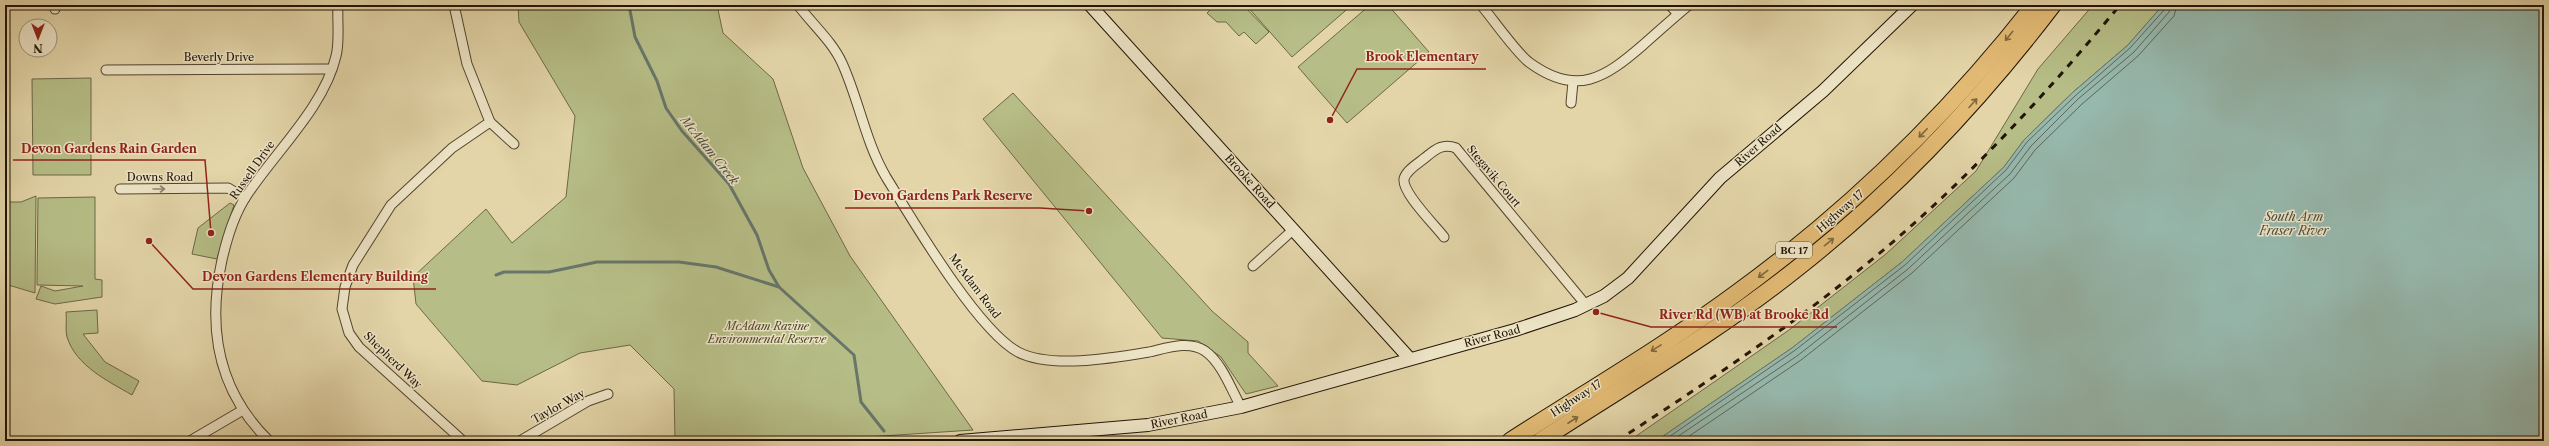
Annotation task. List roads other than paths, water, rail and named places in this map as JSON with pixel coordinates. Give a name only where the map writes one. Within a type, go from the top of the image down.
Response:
[{"type":"highway","name":"Highway 17","points":[[1510,441],[1689,327],[1736,294],[1818,231],[1896,161],[1938,118],[1978,74],[2034,5]]},
{"type":"highway","name":"Highway 17","points":[[1540,441],[1724,323],[1836,237],[1901,179],[1947,132],[1991,84],[2053,5]]},
{"type":"street","name":"Russell Drive","points":[[269,441],[243,410],[230,384],[220,358],[214,321],[216,288],[227,238],[234,218],[245,198],[316,103],[331,69],[336,56],[338,5]]},
{"type":"street","points":[[454,5],[467,64],[490,122],[514,144]]},
{"type":"street","name":"McAdam Road","points":[[798,5],[832,46],[842,62],[876,159],[890,183],[958,287],[1006,343],[1018,352],[1032,357],[1063,361],[1130,355],[1178,346],[1192,346],[1204,351],[1213,359],[1241,407]]},
{"type":"street","name":"Brooke Road","points":[[1090,5],[1410,359]]},
{"type":"street","points":[[1482,5],[1529,63],[1549,74],[1573,82],[1592,79],[1616,69],[1689,5]]},
{"type":"street","points":[[1670,5],[1678,14]]},
{"type":"street","name":"River Road","points":[[960,441],[1082,436],[1241,407],[1552,319],[1586,305],[1628,278],[1720,178],[1822,91],[1912,5]]},
{"type":"street","name":"Beverly Drive","points":[[106,70],[331,69]]},
{"type":"street","points":[[1571,103],[1573,82]]},
{"type":"street","name":"Shepherd Way","points":[[463,441],[358,347],[349,333],[342,309],[345,287],[352,265],[391,205],[452,148],[490,122]]},
{"type":"street","name":"Stegavik Court","points":[[1444,236],[1407,192],[1404,179],[1407,172],[1437,149],[1449,146],[1456,148],[1586,305]]},
{"type":"street","name":"Downs Road","points":[[120,189],[228,188],[245,198]]},
{"type":"street","points":[[1253,266],[1294,229]]},
{"type":"street","name":"Taylor Way","points":[[520,441],[588,401],[608,394]]},
{"type":"street","points":[[190,441],[243,410]]},
{"type":"water","name":"South Arm Fraser River","points":[[2163,5],[2544,5],[2544,441],[1656,441],[1792,348],[1902,262],[2004,167],[2024,140],[2072,93],[2128,45]]},
{"type":"waterway","name":"McAdam Creek","points":[[629,5],[635,37],[657,81],[666,108],[682,131],[729,184],[757,235],[769,270],[779,287],[854,355],[861,402],[884,431]]},
{"type":"waterway","points":[[496,275],[504,272],[549,272],[597,262],[679,262],[716,267],[779,287]]},
{"type":"railway","points":[[1617,441],[1774,335],[1834,290],[1899,237],[1966,175],[1998,142],[2061,74],[2120,5]]},
{"type":"place","name":"Brook Elementary","points":[[1330,120]]},
{"type":"place","name":"Devon Gardens Park Reserve","points":[[1089,211]]},
{"type":"place","name":"Devon Gardens Rain Garden","points":[[211,233]]},
{"type":"place","name":"Devon Gardens Elementary Building","points":[[149,241]]},
{"type":"place","name":"River Rd (WB) at Brooke Rd","points":[[1596,312]]},
{"type":"park label","name":"McAdam Ravine Environmental Reserve","points":[[767,332]]}]
